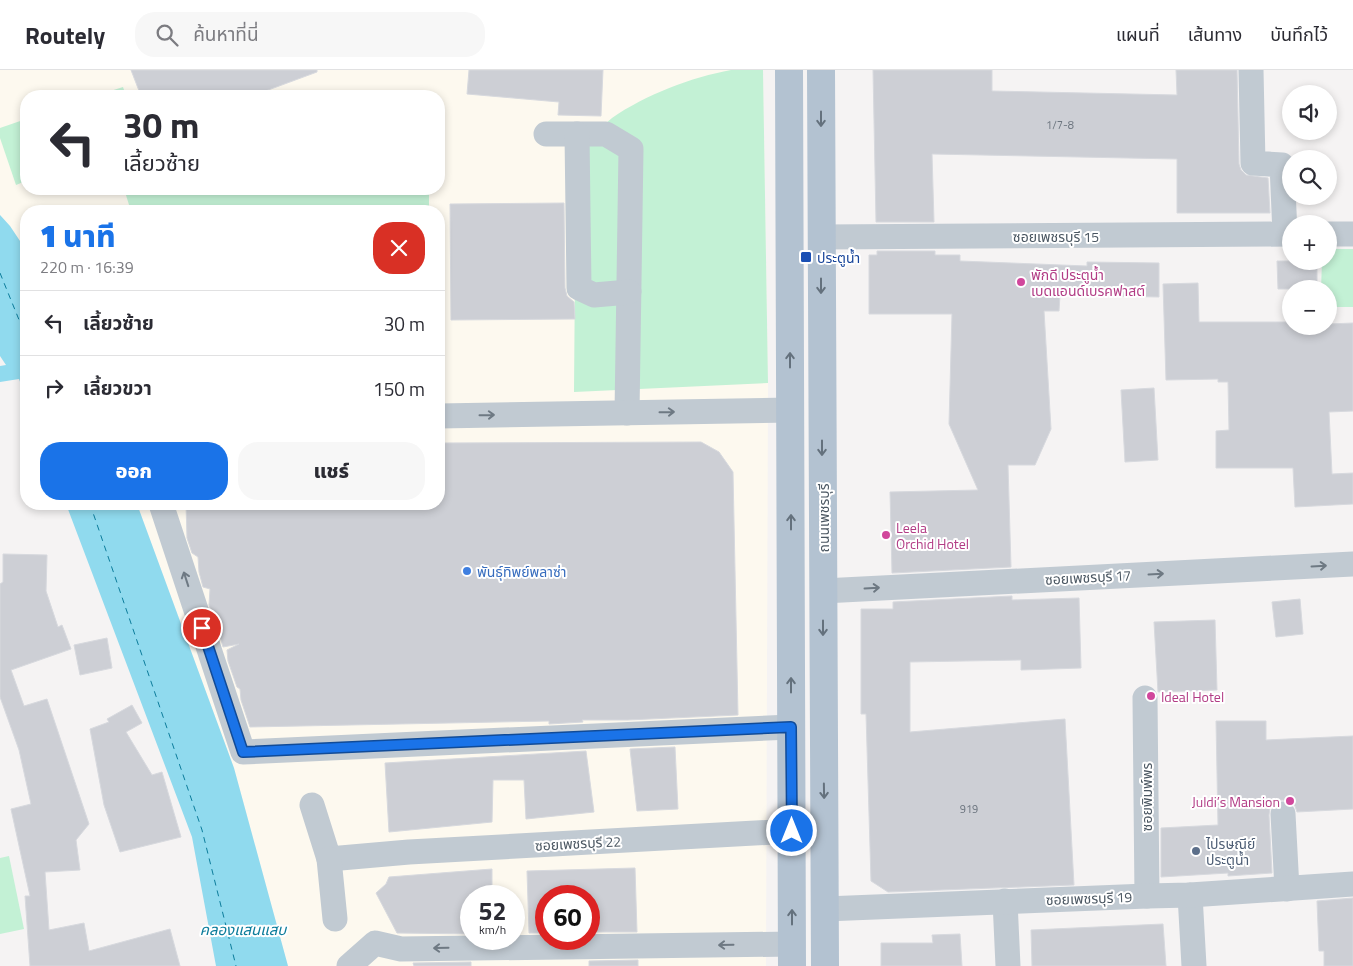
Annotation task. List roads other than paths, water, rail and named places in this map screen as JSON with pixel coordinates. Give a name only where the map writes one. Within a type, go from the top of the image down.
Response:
[{"type":"main road","points":[[789,70],[791,727],[783,831],[792,955]]},
{"type":"main road","name":"ถนนเพชรบุรี","points":[[821,70],[825,966]]},
{"type":"street","points":[[1251,70],[1252,163],[1282,164],[1286,215]]},
{"type":"street","points":[[546,134],[606,134],[631,149],[627,413]]},
{"type":"street","points":[[577,134],[579,288],[594,295],[629,292]]},
{"type":"street","name":"ซอยเพชรบุรี 15","points":[[821,237],[1282,234]]},
{"type":"street","points":[[1337,234],[1353,234]]},
{"type":"street","points":[[445,416],[790,410]]},
{"type":"street","points":[[163,510],[243,752],[791,727]]},
{"type":"street","name":"ซอยเพชรบุรี 17","points":[[823,590],[1353,564]]},
{"type":"street","name":"ซอยพิมพ์พร","points":[[1145,698],[1147,896]]},
{"type":"street","points":[[312,805],[329,860],[335,919]]},
{"type":"street","points":[[1283,814],[1288,889]]},
{"type":"street","name":"ซอยเพชรบุรี 22","points":[[329,860],[381,854],[783,831]]},
{"type":"street","name":"ซอยเพชรบุรี 19","points":[[825,909],[1190,895],[1353,884]]},
{"type":"street","points":[[1190,895],[1194,966]]},
{"type":"street","points":[[1005,901],[1008,966]]},
{"type":"street","points":[[349,966],[375,943],[401,949],[792,955]]},
{"type":"water","points":[[0,215],[20,241],[20,382],[19,379],[0,382],[0,366],[6,365],[0,356]]},
{"type":"water","name":"คลองแสนแสบ","points":[[68,510],[139,510],[234,768],[288,966],[216,966],[192,837]]},
{"type":"place","name":"ประตูน้ำ","points":[[806,257]]},
{"type":"place","name":"พักดี ประตูน้ำ เบดแอนด์เบรคฟาสต์","points":[[1021,282]]},
{"type":"place","name":"Leela Orchid Hotel","points":[[886,535]]},
{"type":"place","name":"พันธุ์ทิพย์พลาซ่า","points":[[467,571]]},
{"type":"place","name":"Ideal Hotel","points":[[1151,696]]},
{"type":"place","name":"Juldi’s Mansion","points":[[1290,801]]},
{"type":"place","name":"ไปรษณีย์ ประตูน้ำ","points":[[1196,851]]}]
